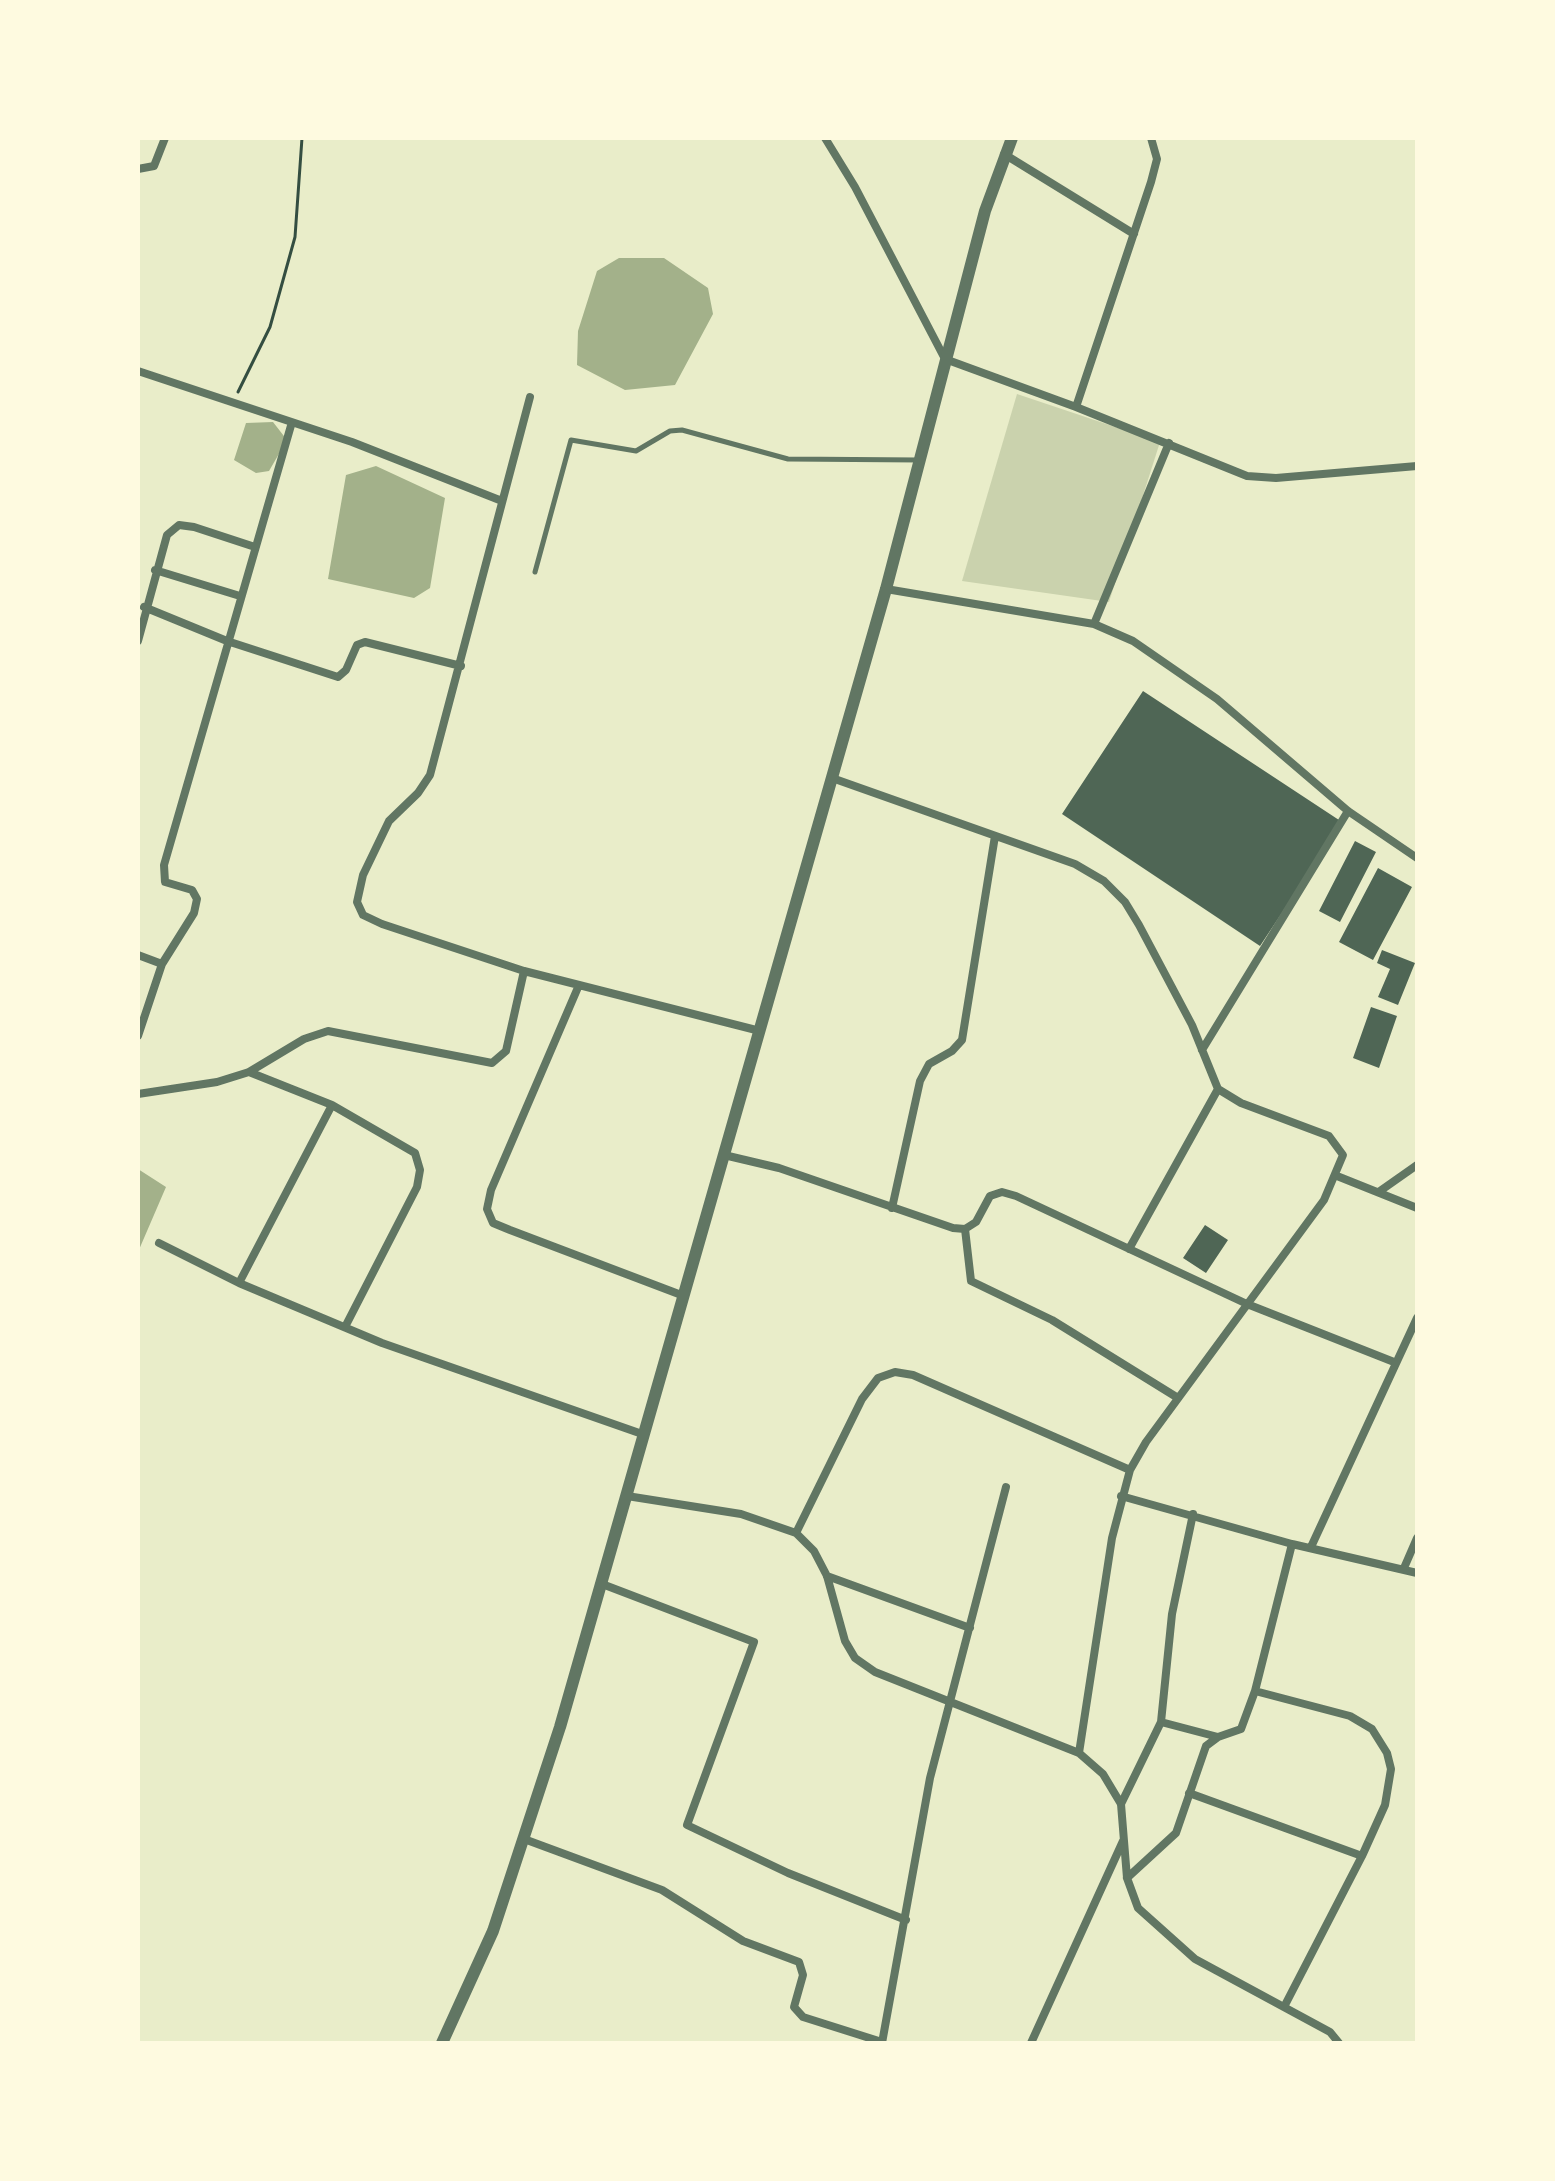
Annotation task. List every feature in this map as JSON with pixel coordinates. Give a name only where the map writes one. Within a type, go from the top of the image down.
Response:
[{"type":"street","points":[[138,169],[154,166],[165,138]]},
{"type":"street","points":[[825,138],[855,187],[945,359],[1169,443],[1247,476],[1276,478],[1417,466]]},
{"type":"street","points":[[442,2043],[493,1931],[602,1584],[886,589],[985,211],[1012,138]]},
{"type":"street","points":[[1076,407],[1157,159],[1151,138]]},
{"type":"street","points":[[1004,154],[1134,234]]},
{"type":"street","points":[[138,371],[292,422],[502,501]]},
{"type":"street","points":[[530,397],[430,775],[418,793],[389,821],[363,875],[357,902],[363,915],[382,924],[524,971],[760,1031]]},
{"type":"street","points":[[138,1036],[162,964],[194,913],[197,899],[192,890],[165,882],[164,865],[292,422]]},
{"type":"street","points":[[1094,624],[1169,443]]},
{"type":"street","points":[[138,641],[144,607],[167,535],[179,525],[255,547]]},
{"type":"street","points":[[155,570],[240,596]]},
{"type":"street","points":[[886,589],[1094,624],[1133,641],[1176,668],[1348,811],[1417,858]]},
{"type":"street","points":[[144,607],[227,641],[338,677],[346,670],[357,645],[365,642],[461,666]]},
{"type":"street","points":[[832,778],[1075,864],[1104,881],[1125,902],[1192,1025],[1218,1089],[1241,1103],[1329,1136],[1343,1155],[1337,1176],[1324,1200],[1178,1398],[1130,1470],[1121,1496],[1079,1753]]},
{"type":"street","points":[[1202,1050],[1348,811]]},
{"type":"street","points":[[892,1208],[920,1081],[929,1064],[952,1051],[962,1040],[995,836]]},
{"type":"street","points":[[138,955],[162,964]]},
{"type":"street","points":[[138,1094],[217,1082],[249,1072],[304,1039],[328,1031],[492,1063],[506,1051],[524,971]]},
{"type":"street","points":[[579,985],[491,1190],[487,1209],[493,1223],[684,1296]]},
{"type":"street","points":[[249,1072],[332,1105],[415,1153],[420,1170],[417,1187],[345,1327]]},
{"type":"street","points":[[1129,1249],[1218,1089]]},
{"type":"street","points":[[239,1283],[332,1105]]},
{"type":"street","points":[[724,1155],[779,1168],[892,1208],[965,1229],[976,1222],[990,1196],[1002,1192],[1247,1304],[1394,1362]]},
{"type":"street","points":[[1380,1191],[1417,1165]]},
{"type":"street","points":[[1337,1176],[1417,1208]]},
{"type":"street","points":[[965,1229],[971,1281],[1052,1320],[1178,1398]]},
{"type":"street","points":[[159,1243],[239,1283],[419,1357],[645,1435]]},
{"type":"street","points":[[1311,1547],[1417,1318]]},
{"type":"street","points":[[796,1533],[862,1399],[878,1378],[895,1372],[913,1375],[1130,1470]]},
{"type":"street","points":[[524,1839],[662,1890],[743,1941],[799,1962],[803,1975],[794,2007],[803,2017],[882,2042],[930,1778],[1006,1487]]},
{"type":"street","points":[[627,1496],[741,1514],[796,1533],[814,1551],[827,1576],[845,1641],[855,1658],[875,1672],[1079,1753],[1103,1774],[1121,1804],[1127,1878],[1138,1908],[1161,1932],[1195,1959],[1330,2032],[1339,2043]]},
{"type":"street","points":[[1121,1496],[1292,1544],[1417,1573]]},
{"type":"street","points":[[1121,1804],[1161,1722],[1172,1614],[1193,1514]]},
{"type":"street","points":[[1404,1568],[1417,1538]]},
{"type":"street","points":[[1127,1878],[1176,1833],[1206,1746],[1218,1737],[1241,1729],[1255,1691],[1292,1544]]},
{"type":"street","points":[[827,1576],[970,1628]]},
{"type":"street","points":[[602,1584],[754,1642],[687,1825],[788,1873],[906,1920]]},
{"type":"street","points":[[1255,1691],[1350,1716],[1372,1729],[1387,1753],[1390,1780],[1385,1805],[1362,1856],[1284,2007]]},
{"type":"street","points":[[1161,1722],[1218,1737]]},
{"type":"street","points":[[1189,1793],[1362,1856]]},
{"type":"street","points":[[1031,2043],[1124,1840]]},
{"type":"lane","points":[[535,572],[571,440],[636,451],[670,431],[682,430],[788,459],[920,460]]},
{"type":"path","points":[[233,402],[270,327],[295,237],[302,138]]},
{"type":"shaded area","points":[[619,258],[664,258],[708,288],[713,314],[675,385],[625,390],[577,365],[578,331],[597,271]]},
{"type":"shaded area","points":[[1017,394],[1160,442],[1109,602],[962,581]]},
{"type":"shaded area","points":[[273,422],[287,440],[269,471],[256,473],[234,460],[246,423]]},
{"type":"shaded area","points":[[376,466],[445,498],[430,588],[414,598],[328,579],[346,475]]},
{"type":"shaded area","points":[[138,1169],[166,1187],[138,1252]]},
{"type":"building","points":[[1143,691],[1342,822],[1260,946],[1062,814]]},
{"type":"building","points":[[1355,841],[1376,852],[1340,922],[1319,911]]},
{"type":"building","points":[[1378,868],[1412,887],[1373,960],[1339,942]]},
{"type":"building","points":[[1382,950],[1415,963],[1398,1005],[1378,997],[1390,969],[1377,963]]},
{"type":"building","points":[[1371,1007],[1397,1016],[1379,1068],[1353,1058]]},
{"type":"building","points":[[1205,1225],[1228,1240],[1206,1273],[1183,1258]]}]
